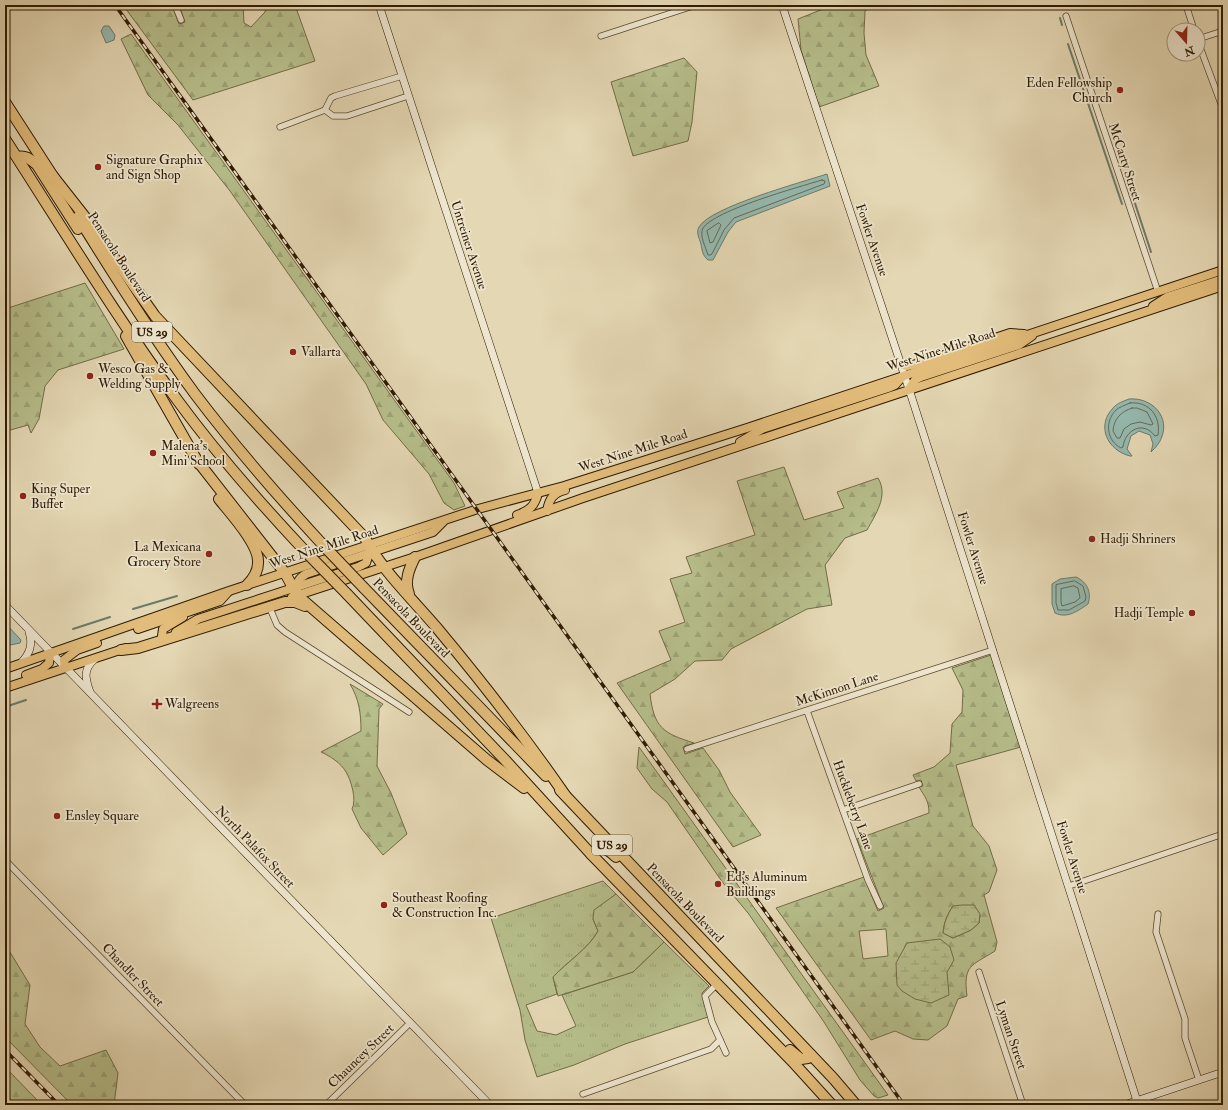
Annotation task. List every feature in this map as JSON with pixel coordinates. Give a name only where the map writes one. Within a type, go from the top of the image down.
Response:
[{"type":"highway","name":"Pensacola Boulevard","points":[[5,102],[100,251],[195,393],[261,476],[322,545],[565,795],[811,1055],[856,1105]]},
{"type":"highway","name":"US 29","points":[[5,139],[155,369],[202,433],[240,479],[305,551],[506,761],[591,854],[743,1010],[832,1105]]},
{"type":"highway","points":[[17,157],[22,156],[29,158],[37,165],[84,238],[100,251]]},
{"type":"highway","points":[[52,175],[89,222],[155,316],[365,538],[371,550],[476,675],[538,755],[565,795]]},
{"type":"highway","points":[[93,276],[156,392],[196,459],[210,487],[256,549],[259,560],[258,568],[247,585]]},
{"type":"highway","points":[[196,459],[285,573],[310,608],[487,760],[543,802]]},
{"type":"highway","points":[[412,599],[406,588],[409,569],[415,557]]},
{"type":"highway","points":[[121,650],[138,648],[269,605],[294,602],[310,608]]},
{"type":"highway","points":[[591,854],[597,849],[602,848],[607,850],[639,882],[658,893]]},
{"type":"highway","points":[[743,1010],[760,1019],[796,1057],[804,1059],[811,1055]]},
{"type":"highway","points":[[820,1091],[840,1105]]},
{"type":"main road","name":"West Nine Mile Road","points":[[5,669],[124,629],[247,585],[433,532],[445,520],[616,469],[1223,270]]},
{"type":"main road","points":[[1142,313],[1167,297],[1223,279]]},
{"type":"main road","points":[[176,632],[198,619],[296,590],[385,567],[723,451],[1223,286]]},
{"type":"main road","points":[[910,389],[915,380],[921,377],[1019,345],[1039,330]]},
{"type":"main road","points":[[900,364],[907,366],[917,364],[1010,333],[1026,335]]},
{"type":"main road","points":[[723,451],[762,429],[895,385],[904,375]]},
{"type":"main road","points":[[547,511],[548,502],[555,494],[609,477],[616,469]]},
{"type":"main road","points":[[498,527],[508,518],[526,512],[532,507],[536,502],[538,493]]},
{"type":"main road","points":[[296,590],[298,579],[306,574],[371,550]]},
{"type":"main road","points":[[5,688],[162,636],[269,605],[296,590]]},
{"type":"main road","points":[[65,668],[64,660],[77,650],[220,601],[229,591]]},
{"type":"main road","points":[[162,636],[163,629],[196,609]]},
{"type":"main road","points":[[5,682],[42,669],[49,663],[50,653]]},
{"type":"street","points":[[175,5],[181,20]]},
{"type":"street","name":"Untreiner Avenue","points":[[379,5],[538,493]]},
{"type":"street","points":[[602,36],[696,5]]},
{"type":"street","name":"Fowler Avenue","points":[[782,5],[900,364],[910,389],[1137,1100]]},
{"type":"street","points":[[1186,5],[1191,22]]},
{"type":"street","name":"McCarty Street","points":[[1066,16],[1158,292]]},
{"type":"street","points":[[1206,37],[1223,31]]},
{"type":"street","points":[[1206,62],[1223,109]]},
{"type":"street","points":[[280,127],[325,110],[331,98],[335,96],[402,76]]},
{"type":"street","points":[[325,110],[333,116],[347,116],[408,96]]},
{"type":"street","name":"North Palafox Street","points":[[5,605],[490,1105]]},
{"type":"street","points":[[269,605],[277,625],[285,632],[409,712]]},
{"type":"street","points":[[21,663],[28,656],[32,645],[28,630]]},
{"type":"street","name":"McKinnon Lane","points":[[687,749],[993,650]]},
{"type":"street","points":[[91,694],[85,680],[86,672],[87,667],[96,658]]},
{"type":"street","name":"Huckleberry Lane","points":[[807,711],[868,880],[880,906]]},
{"type":"street","points":[[843,810],[919,784]]},
{"type":"street","points":[[1068,886],[1223,834]]},
{"type":"street","name":"Chandler Street","points":[[5,860],[245,1105]]},
{"type":"street","points":[[1158,914],[1156,932],[1185,1019],[1185,1038],[1199,1080]]},
{"type":"street","name":"Lyman Street","points":[[979,972],[1023,1105]]},
{"type":"street","points":[[717,984],[705,996],[726,1053]]},
{"type":"street","name":"Chauncey Street","points":[[326,1105],[410,1023]]},
{"type":"street","points":[[583,1094],[711,1049],[720,1040]]},
{"type":"street","points":[[1124,1105],[1223,1072]]},
{"type":"green space","points":[[123,5],[172,5],[179,24],[185,22],[179,5],[243,5],[244,23],[251,27],[265,12],[267,5],[295,5],[315,61],[193,100]]},
{"type":"green space","points":[[833,5],[873,5],[865,11],[864,33],[866,55],[879,86],[819,107],[801,50],[798,19]]},
{"type":"green space","points":[[131,34],[454,483],[465,506],[454,510],[444,503],[429,474],[383,420],[366,384],[230,191],[178,125],[148,95],[121,39]]},
{"type":"green space","points":[[684,58],[697,72],[692,122],[688,141],[633,156],[611,82]]},
{"type":"green space","points":[[85,283],[124,349],[58,370],[45,386],[39,419],[31,433],[28,425],[7,431],[5,424],[5,309]]},
{"type":"green space","points":[[784,467],[804,520],[844,508],[837,492],[878,478],[881,485],[882,492],[880,505],[867,530],[845,538],[825,565],[832,605],[807,609],[731,649],[722,660],[695,661],[675,679],[650,694],[657,721],[667,732],[694,743],[683,747],[685,754],[703,748],[719,770],[730,792],[761,835],[733,847],[617,683],[671,660],[659,631],[685,622],[670,579],[692,573],[686,557],[755,535],[737,481]]},
{"type":"green space","points":[[991,655],[1021,747],[956,765],[973,826],[989,846],[997,870],[989,892],[984,895],[997,942],[995,951],[970,968],[966,978],[967,996],[958,999],[947,1026],[928,1040],[913,1039],[895,1031],[871,1040],[776,908],[864,877],[878,911],[884,908],[857,839],[929,813],[925,796],[919,787],[923,786],[921,780],[916,781],[913,775],[934,767],[950,753],[952,724],[962,712],[963,690],[952,668]],"holes":[[[953,906],[980,915],[979,923],[971,930],[953,938],[943,933],[946,919]],[[886,929],[888,956],[863,959],[859,931]]]},
{"type":"green space","points":[[350,684],[383,704],[379,709],[377,766],[391,793],[407,834],[383,855],[361,828],[352,809],[354,795],[346,772],[335,760],[321,752],[361,731],[359,706],[356,695]]},
{"type":"green space","points":[[639,747],[888,1095],[878,1098],[874,1096],[860,1080],[824,1022],[748,913],[723,883],[667,802],[652,789],[637,768]]},
{"type":"green space","points":[[603,881],[616,894],[593,919],[598,931],[589,943],[553,977],[557,994],[526,1005],[537,1031],[556,1035],[576,1026],[562,995],[633,972],[664,942],[709,986],[702,993],[708,1017],[625,1044],[574,1065],[537,1077],[525,1040],[520,1010],[491,918]]},
{"type":"green space","points":[[616,894],[664,942],[633,972],[558,996],[553,977],[594,937],[598,931],[593,919],[594,910]]},
{"type":"green space","points":[[974,905],[980,914],[979,923],[971,930],[953,938],[943,933],[945,922],[953,906]]},
{"type":"green space","points":[[940,939],[950,947],[954,960],[947,972],[949,995],[931,1003],[915,999],[902,991],[897,985],[896,963],[907,943]]},
{"type":"green space","points":[[5,944],[30,985],[25,1024],[40,1047],[60,1066],[106,1050],[118,1073],[114,1105],[72,1105],[5,1037]]},
{"type":"green space","points":[[5,1067],[42,1105],[5,1105]]},
{"type":"water","points":[[104,26],[109,26],[115,35],[114,40],[106,43],[101,31]]},
{"type":"water","points":[[827,174],[830,186],[736,222],[728,232],[713,260],[708,260],[705,257],[702,251],[698,231],[699,227],[707,219],[720,211],[758,196]]},
{"type":"water","points":[[1129,399],[1145,401],[1152,405],[1161,416],[1163,431],[1161,439],[1151,452],[1153,444],[1150,435],[1139,431],[1131,436],[1127,449],[1132,456],[1122,453],[1115,448],[1106,436],[1105,422],[1108,415],[1116,405]]},
{"type":"water","points":[[1076,577],[1080,579],[1088,588],[1088,604],[1076,612],[1068,615],[1059,615],[1055,613],[1052,604],[1052,584],[1060,579]]},
{"type":"water","points":[[5,623],[21,640],[20,643],[5,646]]},
{"type":"waterway","points":[[1060,18],[1062,25]]},
{"type":"waterway","points":[[1068,44],[1122,204]]},
{"type":"waterway","points":[[1109,125],[1124,167]]},
{"type":"waterway","points":[[1128,182],[1151,252]]},
{"type":"waterway","points":[[133,609],[177,596]]},
{"type":"waterway","points":[[73,629],[110,617]]},
{"type":"waterway","points":[[5,707],[26,700]]},
{"type":"railway","points":[[115,5],[904,1105]]},
{"type":"railway","points":[[5,1050],[59,1105]]},
{"type":"place","name":"Eden Fellowship Church","points":[[1120,90]]},
{"type":"place","name":"Signature Graphix and Sign Shop","points":[[98,167]]},
{"type":"place","name":"Vallarta","points":[[293,352]]},
{"type":"place","name":"Wesco Gas & Welding Supply","points":[[90,376]]},
{"type":"place","name":"Malena's Mini School","points":[[153,453]]},
{"type":"place","name":"King Super Buffet","points":[[23,496]]},
{"type":"place","name":"Hadji Shriners","points":[[1092,539]]},
{"type":"place","name":"La Mexicana Grocery Store","points":[[209,554]]},
{"type":"place","name":"Hadji Temple","points":[[1192,613]]},
{"type":"place","name":"Walgreens","points":[[157,704]]},
{"type":"place","name":"Ensley Square","points":[[57,816]]},
{"type":"place","name":"Ed's Aluminum Buildings","points":[[718,884]]},
{"type":"place","name":"Southeast Roofing & Construction Inc.","points":[[384,905]]}]
